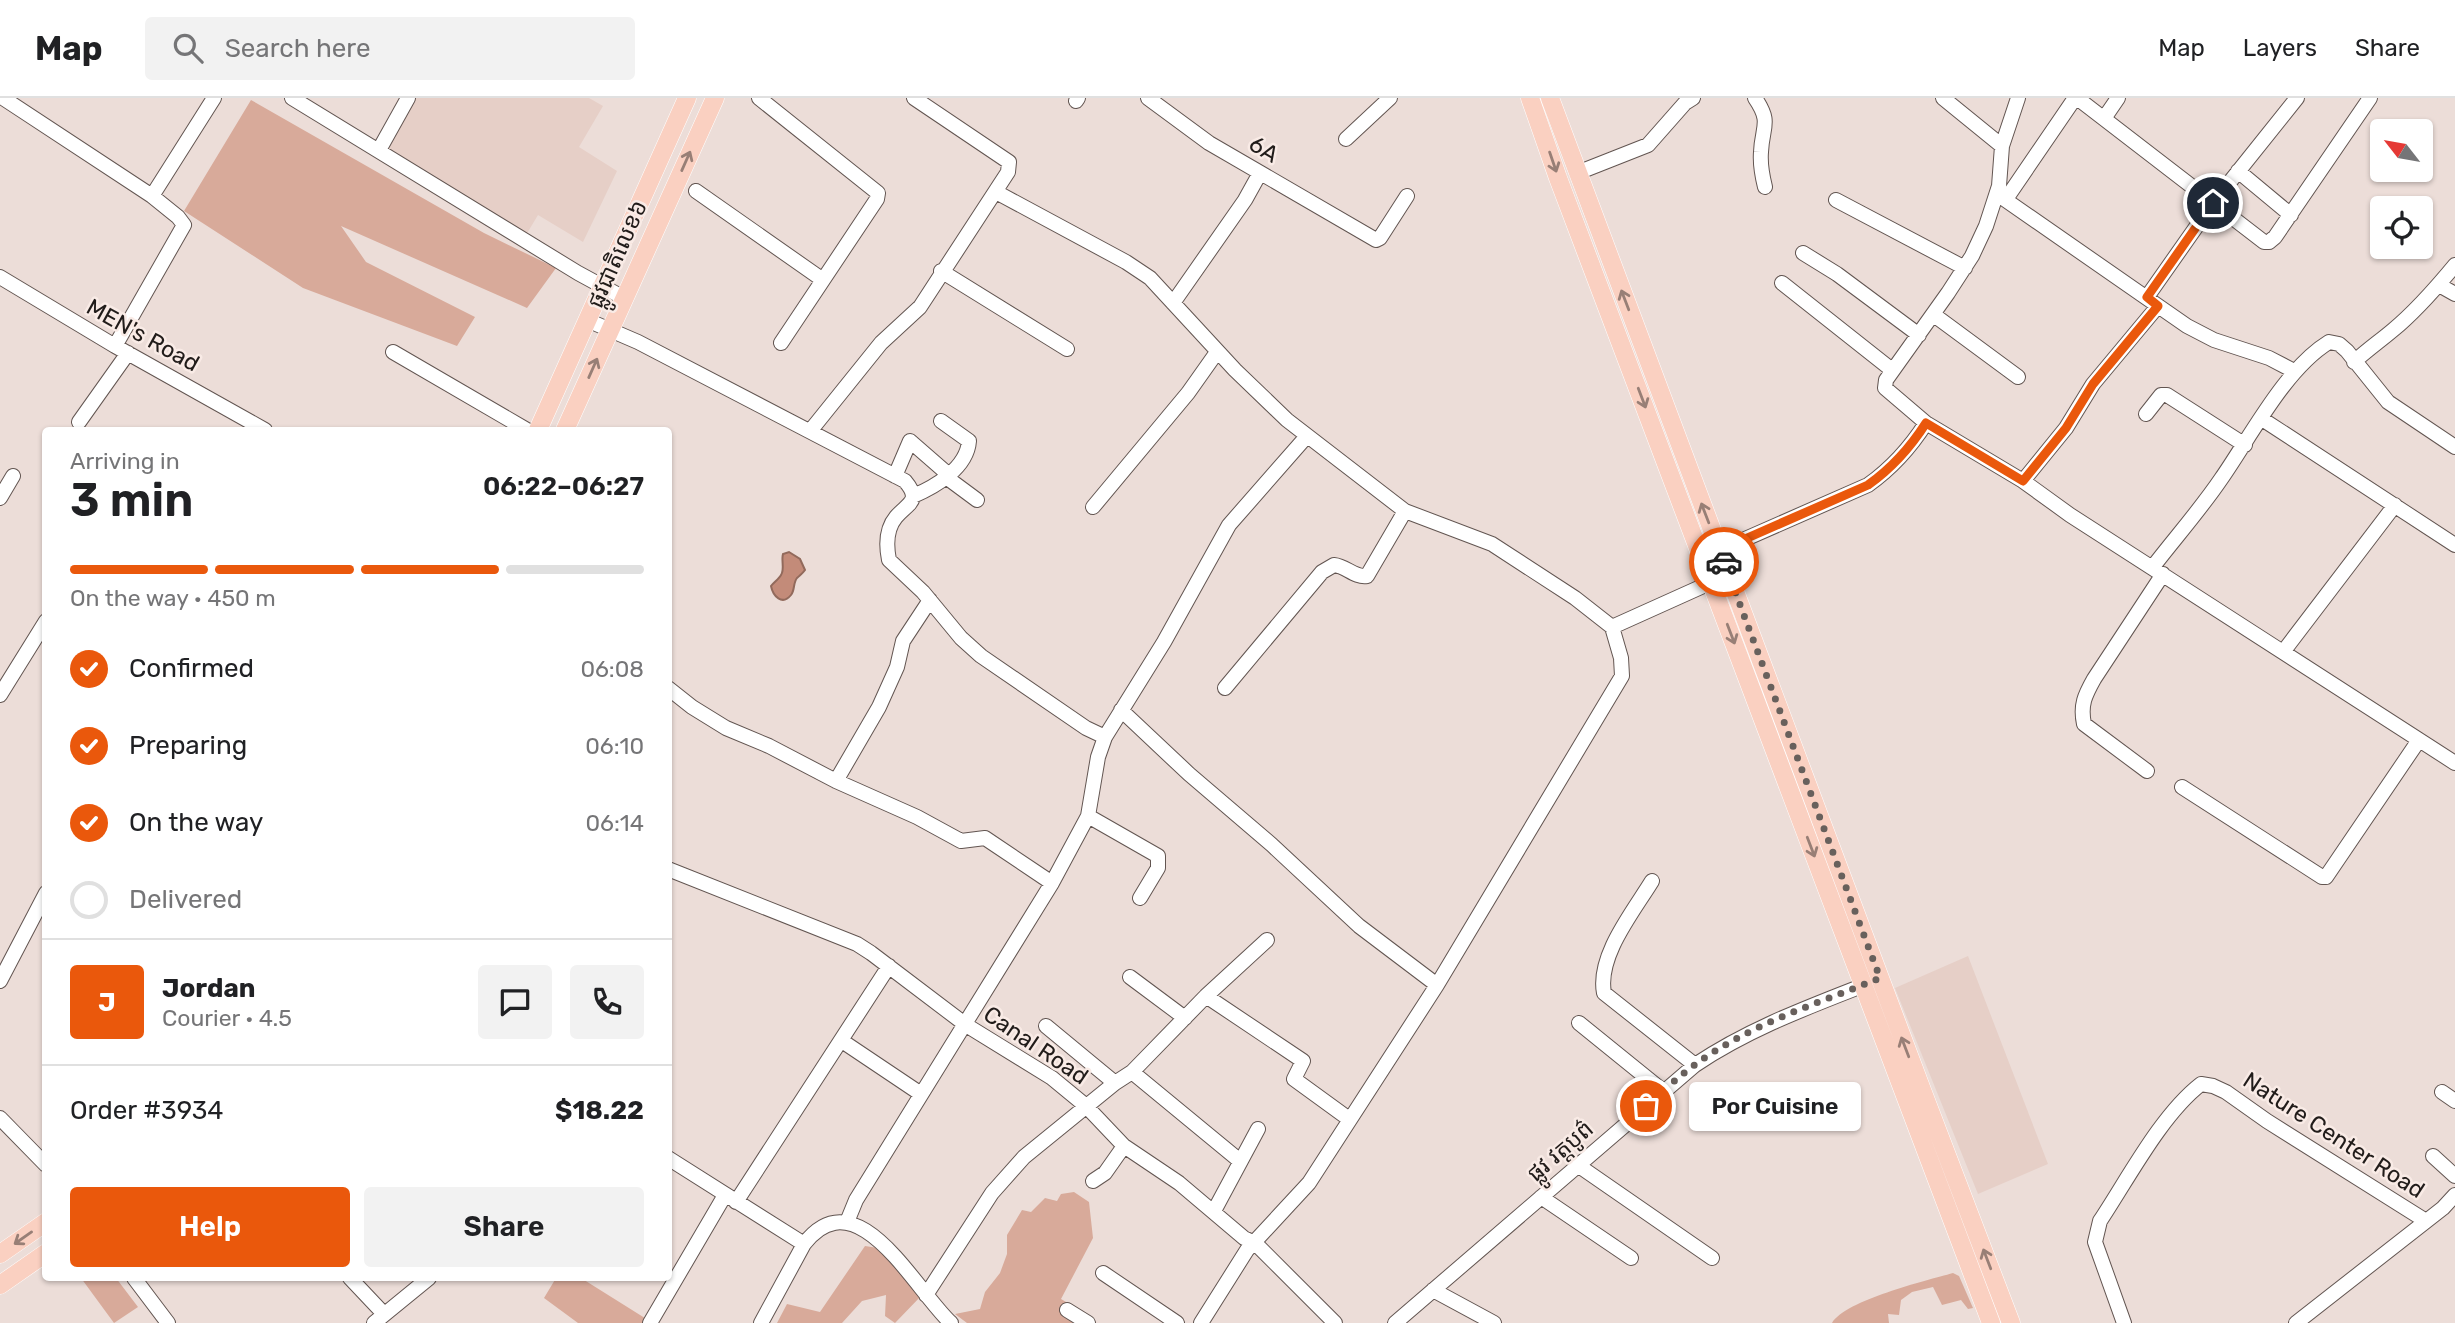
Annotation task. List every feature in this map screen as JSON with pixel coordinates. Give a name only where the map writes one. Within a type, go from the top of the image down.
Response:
[{"type":"main road","name":"ផ្លូវជាតិលេខ៦","points":[[539,427],[687,98]]},
{"type":"main road","name":"ផ្លូវជាតិលេខ៦","points":[[566,427],[715,98]]},
{"type":"main road","points":[[1530,98],[1558,178],[1711,554],[1712,582],[2011,1323]]},
{"type":"main road","points":[[1550,98],[1711,554],[1872,982],[1991,1323]]},
{"type":"main road","points":[[0,1254],[42,1225]]},
{"type":"main road","points":[[0,1285],[42,1256]]},
{"type":"street","points":[[3,98],[152,196],[178,217],[185,227],[121,350],[79,422]]},
{"type":"street","points":[[152,196],[214,98]]},
{"type":"street","points":[[292,98],[602,287],[625,298]]},
{"type":"street","points":[[379,150],[408,98]]},
{"type":"street","points":[[759,98],[878,193],[877,200],[781,342]]},
{"type":"street","points":[[811,430],[881,343],[920,307],[1008,172],[1009,162],[915,98]]},
{"type":"street","name":"6A","points":[[1148,98],[1209,143],[1376,240],[1380,238],[1407,196]]},
{"type":"street","points":[[1346,139],[1390,98]]},
{"type":"street","points":[[1577,173],[1648,145],[1685,103],[1693,98]]},
{"type":"street","points":[[1755,98],[1766,116],[1761,157],[1765,187]]},
{"type":"street","points":[[1943,98],[2002,146]]},
{"type":"street","points":[[2001,196],[2002,146],[2018,98]]},
{"type":"street","points":[[2370,98],[2291,215],[2269,242],[2264,242],[2105,117],[2076,98],[2001,196],[1965,268],[1934,315],[1892,370],[1885,388],[1926,423],[2023,481],[2070,515],[2455,763]]},
{"type":"street","points":[[2105,117],[2118,98]]},
{"type":"street","points":[[2023,481],[2066,428],[2093,384],[2153,301],[2213,203],[2297,98]]},
{"type":"street","points":[[2238,171],[2291,215]]},
{"type":"street","points":[[1173,303],[1245,200],[1260,173]]},
{"type":"street","points":[[696,191],[823,280]]},
{"type":"street","points":[[996,192],[1126,262],[1150,278],[1217,352],[1307,436],[1405,511],[1492,544],[1575,598],[1612,627],[1621,658],[1622,676],[1437,985],[1309,1183],[1247,1250],[1201,1323]]},
{"type":"street","points":[[2001,196],[2187,326],[2214,340],[2269,358],[2294,371]]},
{"type":"street","points":[[1836,200],[1965,268]]},
{"type":"street","points":[[1803,253],[1837,274],[1919,335]]},
{"type":"street","points":[[2354,362],[2392,331],[2439,285],[2455,265]]},
{"type":"street","points":[[942,271],[1067,349]]},
{"type":"street","name":"MEN's Road","points":[[0,277],[121,350],[260,427]]},
{"type":"street","points":[[1782,283],[1892,370]]},
{"type":"street","points":[[2439,285],[2455,294]]},
{"type":"street","points":[[1934,315],[2018,377]]},
{"type":"street","points":[[587,320],[611,328],[905,481],[913,496],[912,503],[895,517],[887,537],[889,560],[981,656],[1086,728],[1105,737]]},
{"type":"street","points":[[2147,771],[2084,724],[2081,710],[2084,697],[2157,571],[2294,371],[2329,342],[2339,344],[2388,402],[2455,447]]},
{"type":"street","points":[[393,352],[522,427]]},
{"type":"street","points":[[1093,507],[1188,393],[1217,352]]},
{"type":"street","points":[[2146,414],[2161,395],[2167,395],[2245,445]]},
{"type":"street","points":[[2262,419],[2455,545]]},
{"type":"street","points":[[913,496],[929,490],[947,476],[968,451],[969,441],[941,421]]},
{"type":"street","points":[[1711,554],[1868,485],[1884,474],[1911,446],[1926,423]]},
{"type":"street","points":[[847,1222],[856,1200],[1052,883],[1088,816],[1098,757],[1105,737],[1164,642],[1229,525],[1307,436]]},
{"type":"street","points":[[895,476],[910,441],[977,500]]},
{"type":"street","points":[[0,498],[13,476]]},
{"type":"street","points":[[2283,652],[2395,505]]},
{"type":"street","points":[[1225,688],[1329,566],[1340,566],[1359,576],[1367,576],[1405,511]]},
{"type":"street","points":[[1612,627],[1712,582]]},
{"type":"street","points":[[836,782],[879,707],[897,667],[903,641],[930,600]]},
{"type":"street","points":[[0,695],[42,627]]},
{"type":"street","points":[[672,691],[692,708],[726,728],[769,746],[836,782],[916,817],[961,841],[985,838],[1052,883]]},
{"type":"street","points":[[1121,710],[1189,775],[1272,845],[1359,926],[1437,985]]},
{"type":"street","points":[[2182,787],[2322,877],[2326,877],[2419,740]]},
{"type":"street","points":[[1088,816],[1157,856],[1158,868],[1140,898]]},
{"type":"street","name":"Canal Road","points":[[672,871],[857,944],[966,1024],[1052,1078],[1086,1107],[1124,1146],[1179,1183],[1244,1238],[1255,1242],[1335,1323]]},
{"type":"street","points":[[1651,881],[1611,949],[1603,971],[1604,993],[1695,1065]]},
{"type":"street","points":[[0,981],[42,901]]},
{"type":"street","points":[[926,1295],[992,1193],[1024,1157],[1132,1072],[1206,996],[1267,940]]},
{"type":"street","points":[[650,1323],[731,1199],[842,1041],[889,966]]},
{"type":"street","points":[[1130,977],[1185,1017]]},
{"type":"street","name":"ផ្លូវ វត្តបូព៌","points":[[1395,1323],[1695,1065],[1726,1044],[1756,1029],[1872,982]]},
{"type":"street","points":[[1206,996],[1303,1061],[1294,1079],[1349,1119]]},
{"type":"street","points":[[1579,1023],[1663,1091]]},
{"type":"street","points":[[1046,1026],[1115,1083]]},
{"type":"street","points":[[842,1041],[921,1094]]},
{"type":"street","points":[[1132,1072],[1240,1161]]},
{"type":"street","name":"Nature Center Road","points":[[2124,1323],[2095,1242],[2096,1232],[2100,1221],[2161,1129],[2187,1095],[2201,1084],[2226,1091],[2267,1121],[2426,1221]]},
{"type":"street","points":[[2442,1092],[2455,1101]]},
{"type":"street","points":[[0,1118],[42,1161]]},
{"type":"street","points":[[1214,1211],[1258,1129]]},
{"type":"street","points":[[1093,1181],[1105,1173],[1124,1146]]},
{"type":"street","points":[[2433,1156],[2455,1177]]},
{"type":"street","points":[[672,1161],[804,1244]]},
{"type":"street","points":[[1579,1166],[1712,1258]]},
{"type":"street","points":[[2296,1323],[2455,1195]]},
{"type":"street","points":[[1541,1197],[1631,1258]]},
{"type":"street","points":[[761,1323],[804,1244],[821,1227],[847,1222],[871,1233],[951,1323]]},
{"type":"street","points":[[1103,1273],[1177,1323]]},
{"type":"street","points":[[136,1281],[168,1323]]},
{"type":"street","points":[[352,1281],[379,1318],[425,1281]]},
{"type":"street","points":[[1433,1290],[1494,1323]]},
{"type":"street","points":[[1067,1310],[1088,1323]]},
{"type":"shaded area","points":[[415,98],[589,98],[603,106],[579,147],[617,171],[583,242],[538,215],[526,235],[384,150]]},
{"type":"shaded area","points":[[251,100],[484,233],[556,268],[527,308],[341,226],[366,262],[475,317],[457,346],[303,288],[184,211]]},
{"type":"shaded area","points":[[789,552],[800,559],[805,570],[796,580],[791,595],[781,600],[771,586],[782,573],[783,554]]},
{"type":"shaded area","points":[[1968,956],[2048,1164],[1978,1194],[1895,988]]},
{"type":"shaded area","points":[[1074,1192],[1089,1202],[1093,1238],[1061,1299],[1083,1312],[1072,1323],[967,1323],[955,1314],[980,1309],[985,1292],[1000,1273],[1007,1254],[1007,1235],[1022,1210],[1031,1212],[1045,1198],[1057,1201],[1061,1194]]},
{"type":"shaded area","points":[[865,1246],[878,1248],[922,1295],[895,1323],[885,1316],[886,1295],[862,1301],[842,1323],[777,1323],[787,1304],[820,1312]]},
{"type":"shaded area","points":[[1953,1273],[1959,1276],[1973,1308],[1968,1309],[1961,1300],[1942,1305],[1933,1287],[1912,1292],[1901,1300],[1899,1315],[1888,1314],[1889,1323],[1832,1323],[1840,1315],[1869,1299]]},
{"type":"shaded area","points":[[83,1281],[118,1281],[138,1307],[114,1323]]},
{"type":"shaded area","points":[[554,1281],[586,1281],[648,1320],[646,1323],[578,1323],[544,1298]]},
{"type":"way so far","points":[[1646,1106],[1695,1065],[1726,1044],[1880,978],[1724,562]]},
{"type":"place","name":"Por Cuisine","points":[[1646,1106]]},
{"type":"route","points":[[1724,562],[1720,550],[1868,485],[1884,474],[1911,446],[1926,423],[2023,481],[2066,428],[2093,384],[2158,306],[2147,297],[2213,203]]}]
